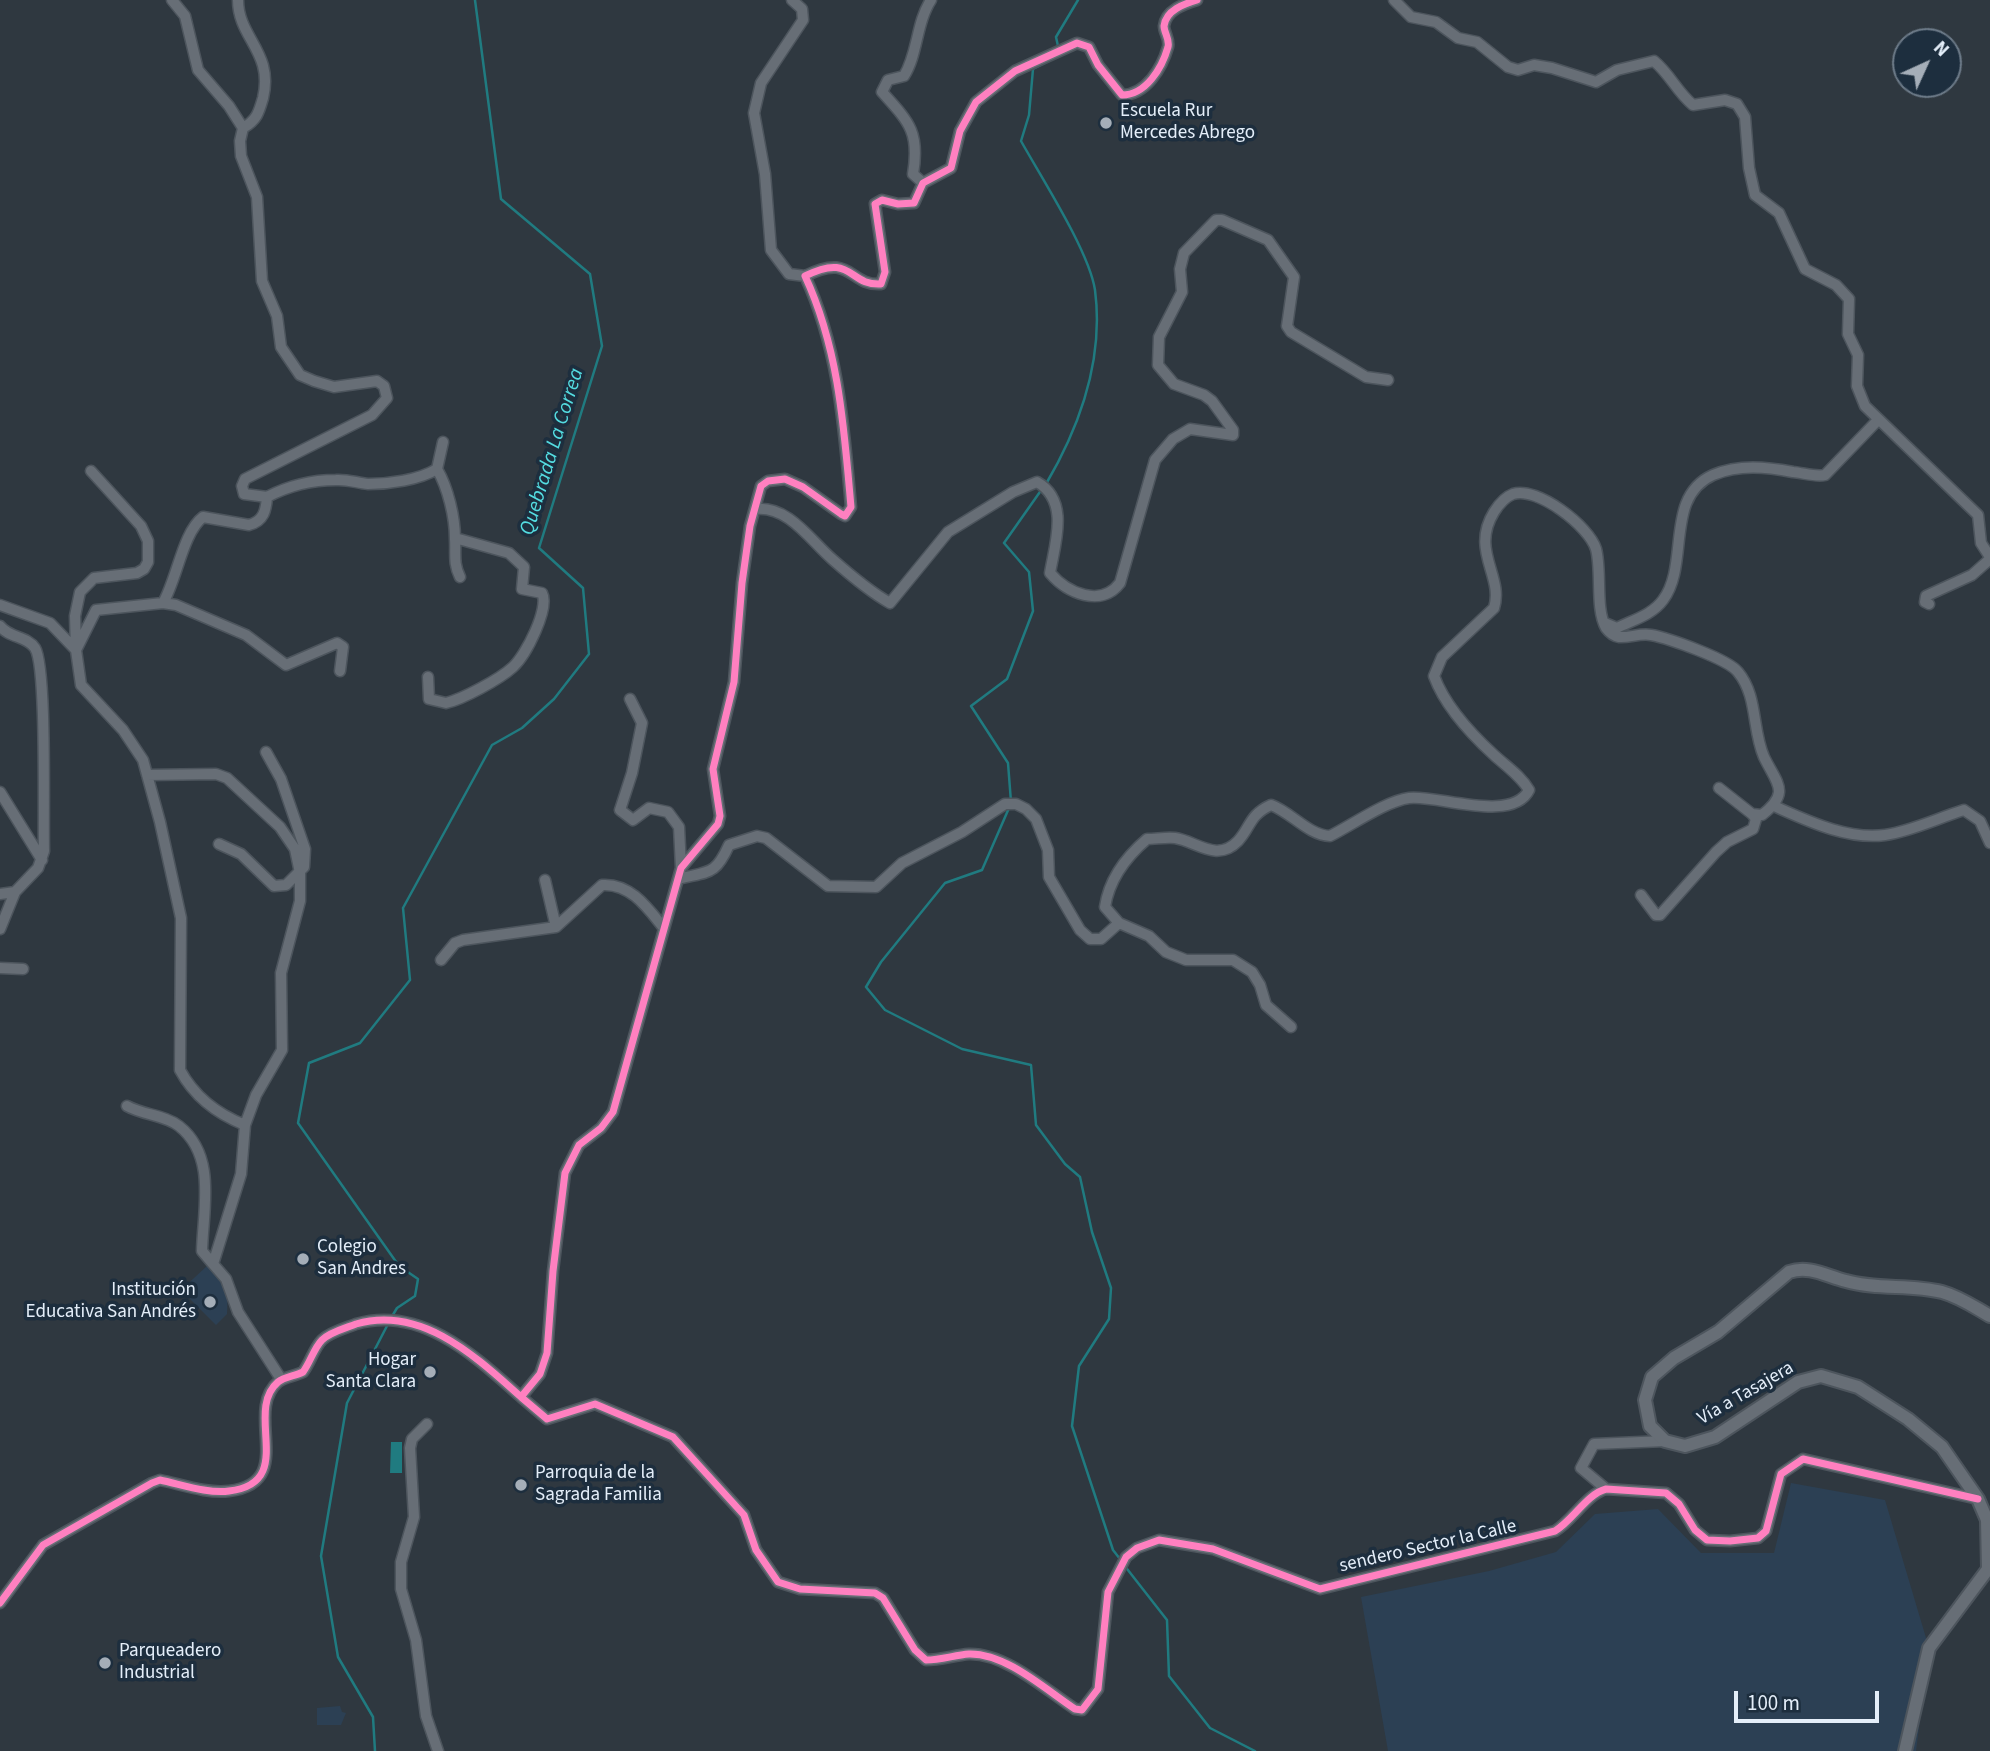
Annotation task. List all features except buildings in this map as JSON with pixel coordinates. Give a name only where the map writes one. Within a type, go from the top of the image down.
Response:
[{"type":"street","points":[[172,0],[185,16],[198,70],[229,106],[243,128],[240,149],[257,197],[262,281],[277,316],[281,346],[300,375],[334,387],[377,381],[384,386],[387,398],[372,415],[245,479],[242,486],[244,494],[267,497],[296,486],[321,481],[371,484],[394,481],[425,475],[437,468]]},
{"type":"street","points":[[238,0],[241,17],[264,64],[267,81],[258,116],[243,128]]},
{"type":"street","points":[[792,0],[802,9],[803,20],[761,83],[754,113],[765,174],[771,250],[789,274],[805,276],[832,265],[846,268],[875,284],[881,284],[885,272],[876,204],[882,200],[898,204],[914,203],[923,183],[951,168],[960,131],[976,102],[1015,71],[1077,43],[1089,47],[1098,65],[1122,95],[1137,94],[1150,82],[1167,48],[1164,26],[1168,17],[1178,6],[1197,0]]},
{"type":"street","points":[[923,183],[912,174],[916,142],[910,124],[882,92],[882,88],[888,80],[904,76],[909,69],[916,35],[931,0]]},
{"type":"street","points":[[1394,0],[1411,16],[1436,22],[1458,38],[1476,42],[1508,67],[1518,70],[1534,65],[1552,68],[1596,82],[1626,67],[1654,61],[1667,71],[1679,94],[1693,105],[1725,100],[1737,104],[1745,117],[1749,168],[1755,195],[1779,213],[1805,269],[1836,285],[1849,299],[1849,334],[1858,355],[1857,386],[1865,406],[1877,421],[1902,439],[1978,514],[1981,543],[1990,558],[1972,575],[1926,596],[1925,602],[1929,604]]},
{"type":"street","points":[[756,509],[766,508],[782,514],[810,536],[832,559],[890,603],[948,531],[1013,492],[1037,482],[1049,490],[1056,501],[1058,525],[1050,573],[1060,586],[1083,596],[1106,596],[1114,592],[1120,583],[1155,460],[1173,439],[1190,429],[1233,435],[1233,430],[1212,401],[1204,395],[1174,384],[1158,365],[1158,337],[1182,292],[1180,269],[1184,253],[1216,220],[1223,220],[1268,240],[1294,277],[1287,326],[1291,332],[1366,377],[1388,380]]},
{"type":"street","points":[[680,874],[718,824],[720,816],[713,769],[734,682],[742,583],[750,526],[761,486],[768,481],[785,479],[803,487],[845,516],[851,507],[834,363],[822,313],[805,276]]},
{"type":"street","points":[[1604,623],[1617,628],[1653,611],[1663,600],[1670,587],[1684,510],[1693,490],[1712,475],[1745,467],[1825,475],[1877,421]]},
{"type":"street","points":[[443,442],[437,468],[446,488],[455,538],[453,559],[460,577]]},
{"type":"street","points":[[91,471],[141,526],[148,541],[148,562],[144,569],[137,573],[93,578],[80,592],[75,616],[80,685],[123,730],[143,760],[147,775],[181,918],[180,1070],[188,1085],[207,1104],[245,1125]]},
{"type":"street","points":[[1291,1027],[1266,1005],[1260,985],[1252,972],[1233,960],[1186,960],[1166,952],[1149,936],[1119,923],[1105,907],[1107,891],[1130,854],[1147,839],[1176,838],[1207,851],[1220,851],[1238,842],[1258,811],[1271,805],[1283,809],[1315,832],[1330,836],[1410,797],[1475,807],[1518,801],[1526,797],[1529,790],[1525,783],[1489,751],[1441,695],[1434,676],[1441,657],[1494,608],[1496,600],[1485,555],[1485,526],[1499,503],[1511,495],[1527,492],[1544,497],[1588,536],[1596,549],[1604,623],[1607,629],[1620,637],[1653,635],[1734,667],[1750,694],[1763,755],[1778,782],[1779,797],[1774,806],[1762,815],[1752,814]]},
{"type":"street","points":[[163,603],[196,522],[208,516],[249,525],[256,523],[266,512],[267,497]]},
{"type":"street","points":[[428,677],[429,699],[446,703],[503,674],[518,662],[526,649],[543,605],[542,593],[522,589],[524,567],[509,553],[455,538]]},
{"type":"street","points":[[76,650],[96,610],[163,603],[176,605],[246,635],[286,665],[337,643],[343,647],[340,671]]},
{"type":"street","points":[[0,605],[50,623],[76,650]]},
{"type":"street","points":[[0,625],[8,635],[33,645],[40,666],[43,860],[15,892],[0,929]]},
{"type":"street","points":[[0,1603],[43,1545],[152,1483],[160,1480],[228,1492],[250,1483],[265,1466],[268,1454],[264,1418],[267,1399],[281,1379],[303,1372],[323,1339],[374,1319],[401,1321],[455,1343],[482,1360],[521,1397],[540,1374],[547,1353],[552,1281],[565,1173],[579,1145],[601,1128],[613,1112],[642,1017],[663,927],[680,874],[679,827],[668,812],[649,808],[632,820],[620,810],[632,773],[642,723],[630,699]]},
{"type":"street","points":[[219,844],[241,854],[274,886],[286,885],[300,873],[306,859],[305,849],[281,779],[266,752]]},
{"type":"street","points":[[147,775],[216,774],[227,778],[280,827],[295,849],[300,873],[300,901],[281,973],[282,1050],[256,1095],[245,1125],[241,1174],[213,1264]]},
{"type":"street","points":[[1641,895],[1656,915],[1660,915],[1721,847],[1753,829],[1756,819],[1752,814],[1719,788]]},
{"type":"street","points":[[0,792],[43,860]]},
{"type":"street","points":[[680,874],[713,870],[719,867],[729,845],[757,836],[775,843],[828,886],[876,887],[902,863],[962,832],[1005,804],[1016,804],[1027,808],[1042,830],[1048,850],[1049,877],[1080,930],[1090,939],[1101,939],[1119,923]]},
{"type":"street","points":[[1774,806],[1814,823],[1853,834],[1884,835],[1964,810],[1980,821],[1990,843]]},
{"type":"street","points":[[545,880],[556,928]]},
{"type":"street","points":[[441,960],[455,943],[463,940],[556,928],[602,885],[611,884],[628,890],[663,927]]},
{"type":"street","points":[[0,894],[15,892]]},
{"type":"street","points":[[0,968],[23,969]]},
{"type":"street","points":[[127,1106],[178,1125],[198,1150],[205,1176],[202,1251],[226,1279],[238,1312],[281,1379]]},
{"type":"street","points":[[1665,1441],[1650,1426],[1645,1400],[1652,1377],[1674,1359],[1718,1332],[1789,1272],[1802,1268],[1847,1282],[1888,1289],[1938,1291],[1957,1297],[1990,1316]]},
{"type":"street","name":"Vía a Tasajera","points":[[1665,1441],[1685,1446],[1715,1437],[1798,1382],[1821,1376],[1858,1387],[1908,1419],[1942,1447],[1978,1499],[1986,1520],[1989,1569],[1929,1648],[1905,1751]]},
{"type":"street","name":"sendero Sector la Calle","points":[[521,1397],[547,1419],[595,1404],[673,1437],[744,1515],[755,1550],[778,1582],[829,1592],[856,1590],[875,1593],[886,1603],[915,1650],[926,1660],[971,1654],[990,1658],[1006,1665],[1075,1709],[1082,1710],[1098,1689],[1108,1592],[1112,1578],[1126,1557],[1149,1542],[1170,1541],[1213,1549],[1320,1589],[1555,1531],[1570,1522],[1597,1491],[1606,1489]]},
{"type":"street","points":[[427,1424],[412,1440],[410,1448],[414,1517],[400,1571],[401,1589],[418,1650],[426,1716],[438,1751]]},
{"type":"street","points":[[1665,1441],[1594,1444],[1581,1468],[1606,1489],[1667,1493],[1679,1504],[1695,1530],[1707,1540],[1758,1538],[1766,1531],[1781,1474],[1803,1459],[1978,1499]]},
{"type":"shaded area","name":"Institución Educativa San Andrés","points":[[207,1266],[228,1288],[227,1314],[216,1325],[181,1290]]},
{"type":"shaded area","points":[[1791,1483],[1885,1500],[1929,1648],[1916,1751],[1388,1751],[1361,1597],[1489,1571],[1556,1552],[1595,1514],[1658,1509],[1701,1553],[1774,1553]]},
{"type":"shaded area","points":[[340,1706],[342,1712],[346,1713],[341,1725],[317,1725],[317,1708]]},
{"type":"water","points":[[391,1442],[402,1442],[402,1473],[390,1473]]},
{"type":"waterway","name":"Quebrada La Correa","points":[[391,1318],[397,1308],[415,1296],[418,1279],[399,1266],[298,1123],[309,1063],[360,1043],[410,980],[403,908],[492,745],[522,728],[554,699],[589,654],[583,588],[539,548],[602,346],[590,274],[501,199],[475,0]]},
{"type":"waterway","points":[[1058,46],[1056,37],[1078,0]]},
{"type":"waterway","points":[[1046,484],[1069,439],[1087,391],[1096,341],[1097,316],[1095,290],[1084,255],[1021,141],[1029,115],[1033,69],[1055,58]]},
{"type":"waterway","points":[[1011,802],[1008,763],[971,706],[1007,679],[1033,611],[1029,572],[1004,543],[1042,489]]},
{"type":"waterway","points":[[1009,808],[982,870],[945,883],[881,962],[866,987],[885,1010],[962,1049],[1031,1065],[1036,1125],[1065,1164],[1080,1177],[1092,1232],[1111,1288],[1109,1319],[1079,1366],[1072,1426],[1113,1550],[1120,1559]]},
{"type":"waterway","name":"Quebrada La Correa","points":[[375,1751],[373,1717],[338,1657],[321,1556],[347,1403],[388,1324]]},
{"type":"waterway","points":[[1124,1565],[1167,1620],[1169,1676],[1210,1728],[1255,1751]]},
{"type":"cycle path","points":[[0,1603],[43,1545],[152,1483],[160,1480],[221,1492],[249,1485],[261,1475],[266,1461],[265,1411],[269,1395],[280,1380],[303,1372],[319,1343],[338,1330],[380,1320],[425,1328],[466,1351],[521,1397],[540,1374],[547,1353],[553,1271],[565,1173],[579,1145],[601,1128],[613,1112],[681,868],[718,824],[720,816],[713,769],[734,682],[742,583],[750,526],[761,486],[768,481],[785,479],[803,487],[845,516],[851,507],[833,360],[826,332],[805,276],[832,267],[870,283],[881,284],[885,272],[875,204],[882,200],[898,204],[914,203],[923,183],[951,168],[960,131],[976,102],[1015,71],[1077,43],[1089,47],[1098,65],[1122,95],[1131,94],[1152,79],[1165,55],[1168,44],[1165,20],[1181,6],[1197,0]]},
{"type":"cycle path","points":[[521,1397],[547,1419],[595,1404],[673,1437],[744,1515],[756,1550],[778,1582],[800,1589],[875,1593],[883,1598],[915,1650],[926,1660],[969,1654],[983,1655],[1011,1666],[1075,1709],[1082,1710],[1098,1689],[1108,1592],[1126,1557],[1137,1548],[1159,1540],[1213,1549],[1320,1589],[1555,1531],[1593,1496],[1606,1489],[1666,1493],[1679,1504],[1695,1530],[1707,1540],[1758,1538],[1766,1531],[1781,1474],[1803,1459],[1978,1499]]},
{"type":"place","name":"Escuela Rur Mercedes Abrego","points":[[1106,123]]},
{"type":"place","name":"Colegio San Andres","points":[[303,1259]]},
{"type":"place","name":"Institución Educativa San Andrés","points":[[210,1302]]},
{"type":"place","name":"Hogar Santa Clara","points":[[430,1372]]},
{"type":"place","name":"Parroquia de la Sagrada Familia","points":[[521,1485]]},
{"type":"place","name":"Parqueadero Industrial","points":[[105,1663]]}]
